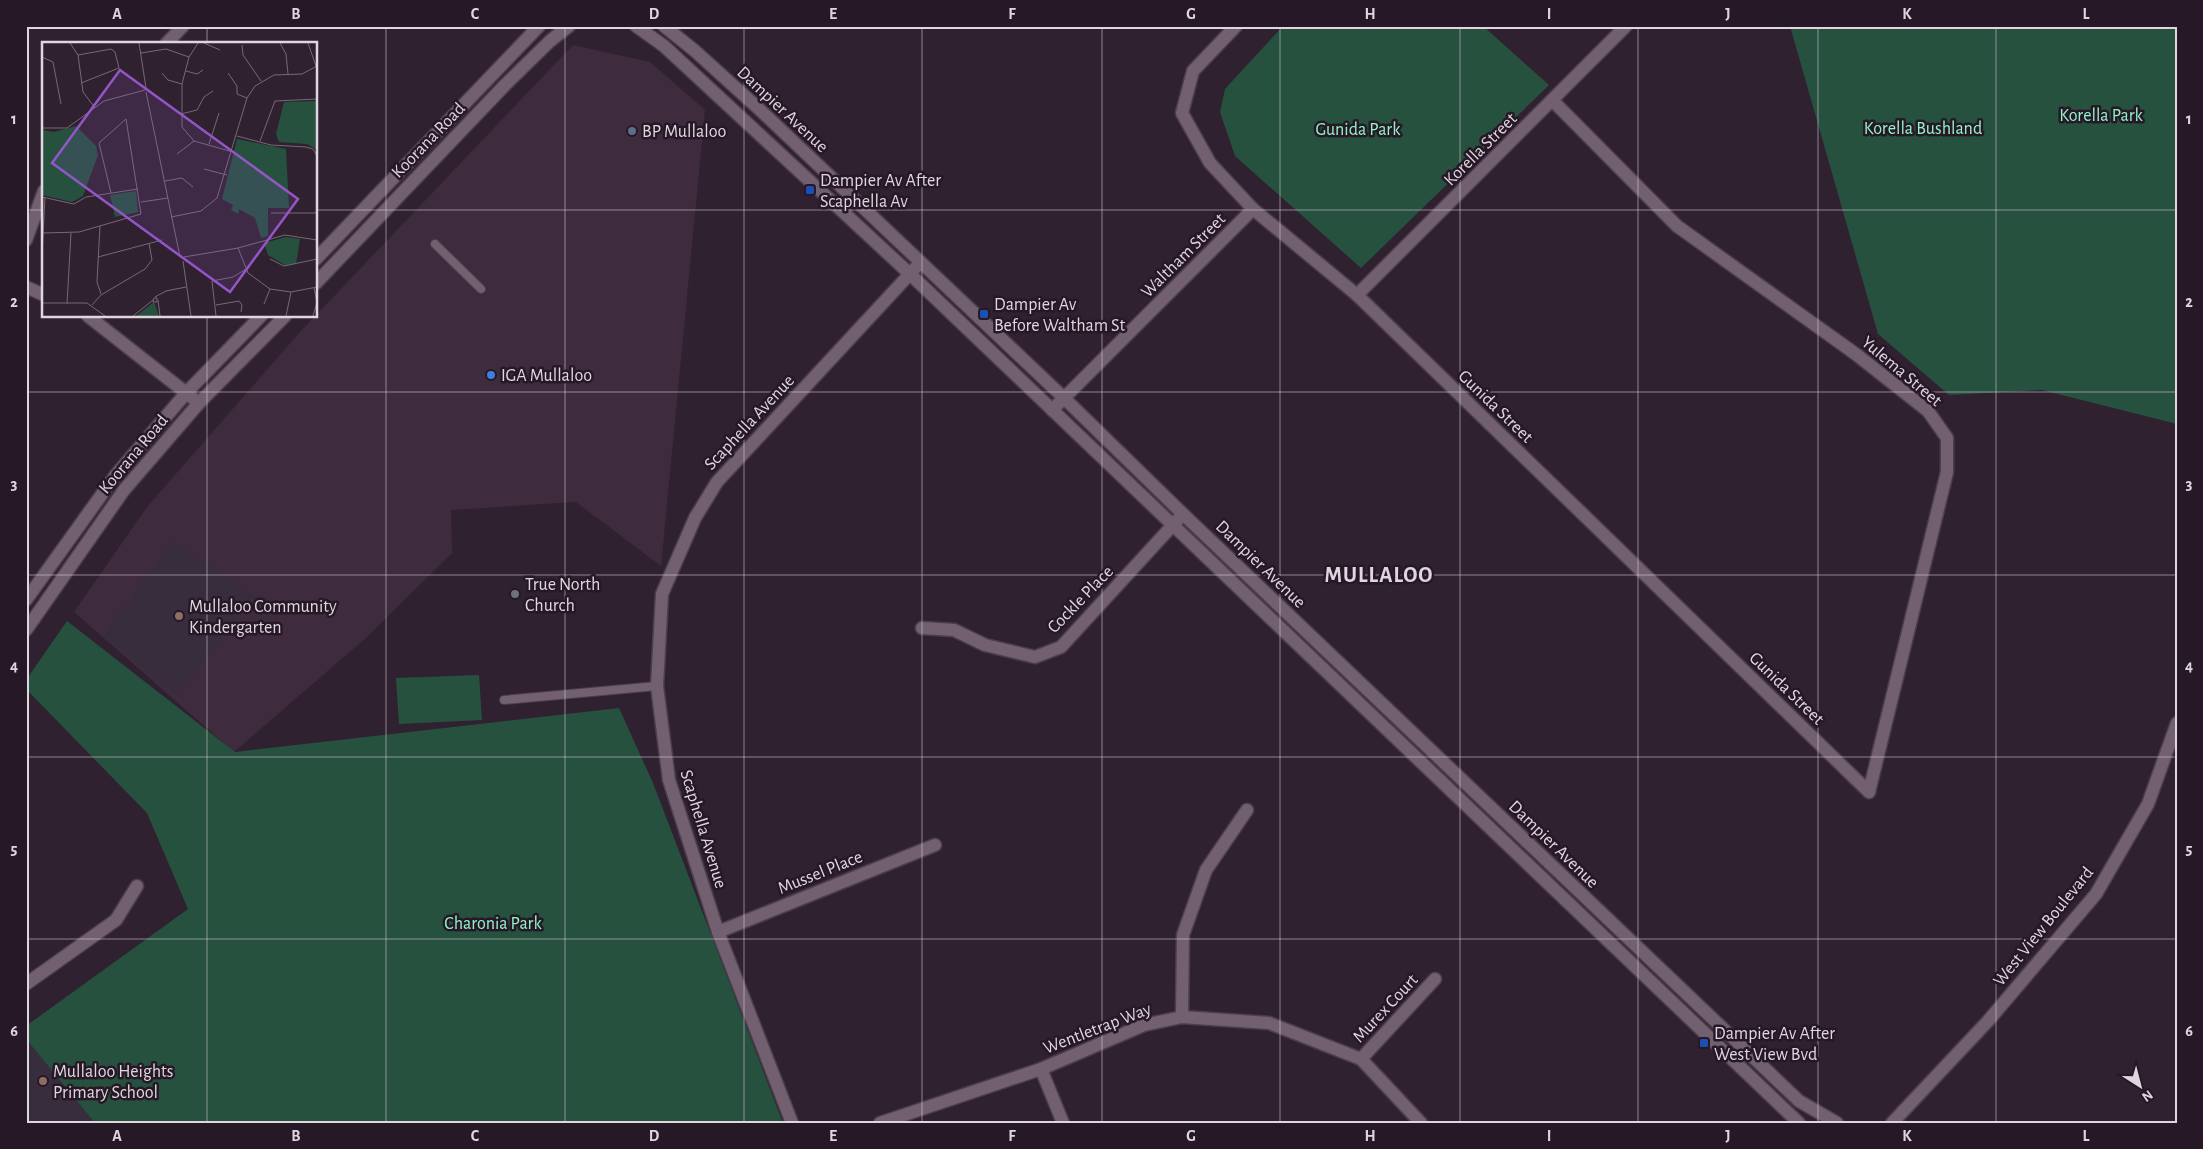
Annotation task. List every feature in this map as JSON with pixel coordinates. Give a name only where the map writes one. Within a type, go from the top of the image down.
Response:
[{"type":"street","points":[[168,42],[183,26]]},
{"type":"street","name":"Koorana Road","points":[[318,256],[540,26]]},
{"type":"street","name":"Koorana Road","points":[[318,281],[461,130],[568,26]]},
{"type":"street","name":"Dampier Avenue","points":[[636,26],[664,46],[910,274],[1799,1123]]},
{"type":"street","name":"Dampier Avenue","points":[[664,26],[695,51],[758,108],[1799,1101],[1837,1123]]},
{"type":"street","name":"Gunida Street","points":[[1236,26],[1194,71],[1182,112],[1210,163],[1253,209],[1356,295],[1870,792]]},
{"type":"street","name":"Korella Street","points":[[1356,295],[1553,101],[1626,26]]},
{"type":"street","name":"Yulema Street","points":[[1553,101],[1677,226],[1857,355],[1928,411],[1947,438],[1947,472],[1870,792]]},
{"type":"street","points":[[26,240],[42,196]]},
{"type":"street","name":"Waltham Street","points":[[1052,410],[1253,209]]},
{"type":"street","name":"Scaphella Avenue","points":[[792,1123],[718,932],[669,780],[657,686],[662,594],[695,518],[716,482],[920,263]]},
{"type":"street","points":[[26,287],[42,294]]},
{"type":"street","points":[[91,318],[199,403]]},
{"type":"street","name":"Koorana Road","points":[[26,600],[115,476],[187,392],[259,318]]},
{"type":"street","name":"Koorana Road","points":[[26,630],[115,502],[199,403],[283,318]]},
{"type":"street","name":"Cockle Place","points":[[922,628],[954,630],[985,645],[1035,657],[1062,647],[1183,514]]},
{"type":"street","name":"West View Boulevard","points":[[1892,1123],[1988,1021],[2096,894],[2148,804],[2177,723]]},
{"type":"street","points":[[1182,1017],[1183,935],[1206,870],[1248,810]]},
{"type":"street","name":"Mussel Place","points":[[718,932],[935,845]]},
{"type":"street","points":[[26,984],[116,920],[137,886]]},
{"type":"street","name":"Murex Court","points":[[1361,1060],[1435,980]]},
{"type":"street","name":"Wentletrap Way","points":[[880,1123],[1041,1069],[1144,1024],[1182,1017],[1269,1023],[1361,1060],[1421,1123]]},
{"type":"street","points":[[1041,1069],[1063,1123]]},
{"type":"lane","points":[[435,244],[481,288]]},
{"type":"lane","points":[[504,700],[657,686]]},
{"type":"shaded area","points":[[573,45],[650,62],[705,110],[661,566],[576,502],[451,510],[452,553],[368,636],[234,752],[74,612],[147,507],[300,332],[313,318],[318,318],[318,313]]},
{"type":"shaded area","name":"Mullaloo Community Kindergarten","points":[[172,542],[256,597],[176,695],[104,635]]},
{"type":"shaded area","name":"Mullaloo Heights Primary School","points":[[26,1039],[95,1123],[26,1123]]},
{"type":"green space","name":"Gunida Park","points":[[1283,26],[1483,26],[1549,85],[1361,268],[1235,156],[1220,112],[1225,89]]},
{"type":"green space","name":"Korella Bushland","points":[[1790,26],[2177,26],[2177,424],[2042,390],[1949,395],[1878,334]]},
{"type":"green space","name":"Charonia Park","points":[[67,621],[235,752],[619,708],[653,783],[783,1123],[95,1123],[26,1039],[26,1026],[188,909],[147,813],[26,689],[26,680]]},
{"type":"green space","points":[[479,675],[482,720],[399,724],[396,678]]},
{"type":"place","name":"BP Mullaloo","points":[[632,131]]},
{"type":"place","name":"Dampier Av After Scaphella Av","points":[[810,190]]},
{"type":"place","name":"Dampier Av Before Waltham St","points":[[984,314]]},
{"type":"place","name":"IGA Mullaloo","points":[[491,375]]},
{"type":"place","name":"True North Church","points":[[515,594]]},
{"type":"place","name":"Mullaloo Community Kindergarten","points":[[179,616]]},
{"type":"place","name":"Dampier Av After West View Bvd","points":[[1704,1043]]},
{"type":"place","name":"Mullaloo Heights Primary School","points":[[43,1081]]},
{"type":"district","name":"MULLALOO","points":[[1379,574]]},
{"type":"park label","name":"Korella Park","points":[[2101,115]]}]
